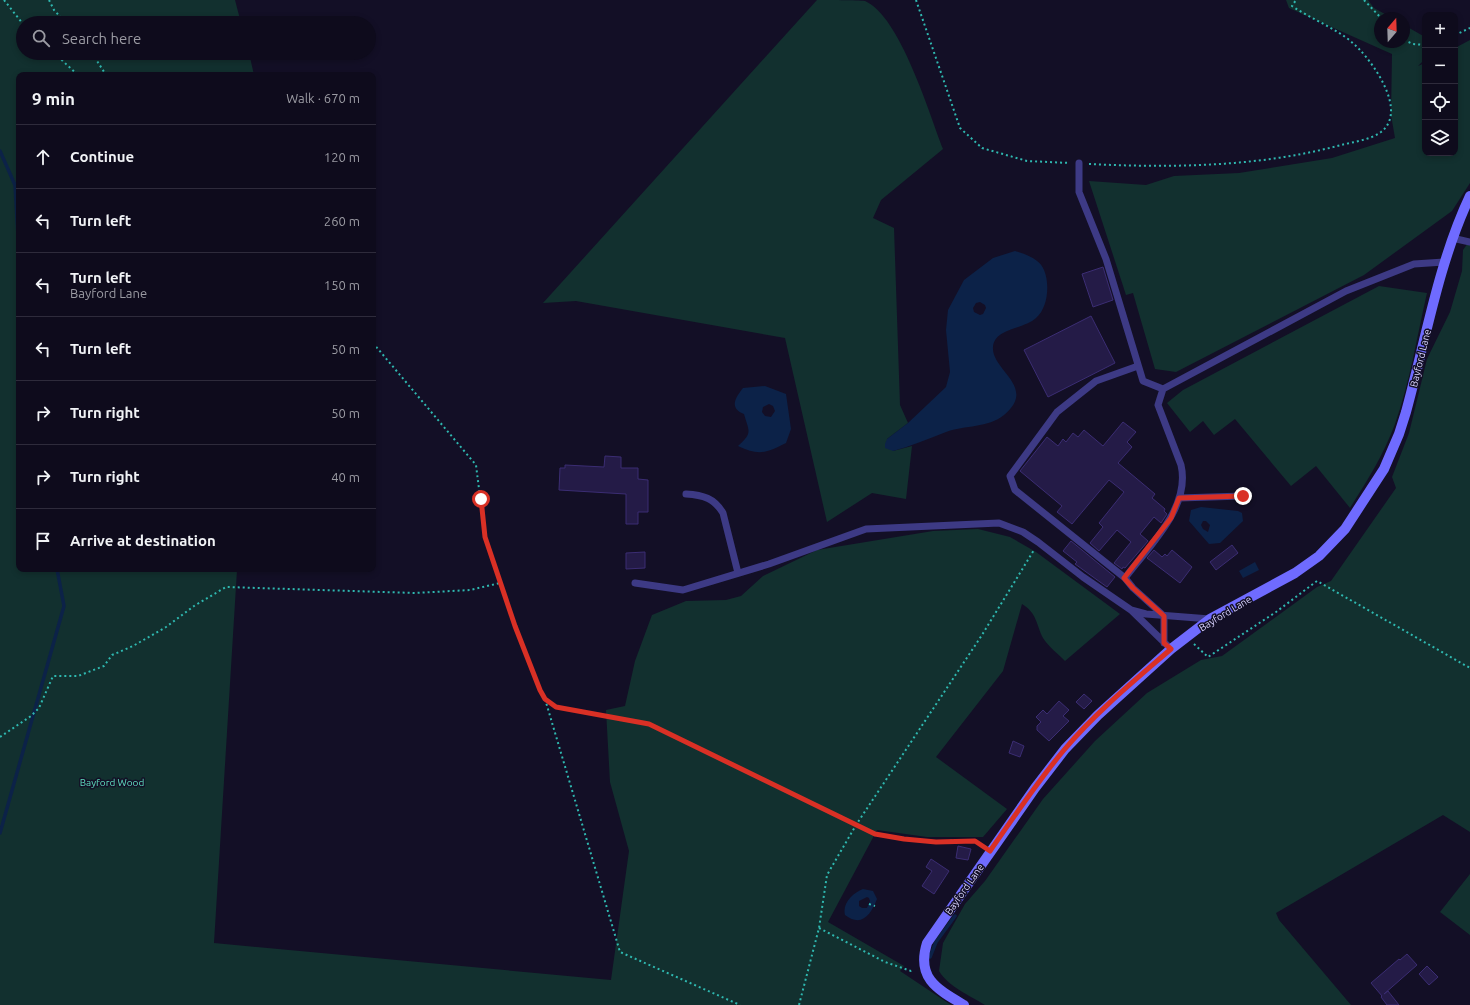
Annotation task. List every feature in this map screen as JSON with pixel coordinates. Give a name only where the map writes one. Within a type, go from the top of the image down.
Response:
[{"type":"street","name":"Bayford Lane","points":[[924,969],[923,963],[927,943],[990,851],[1065,749],[1168,646],[1210,619],[1295,573],[1319,556],[1345,529],[1384,469],[1399,434],[1415,379],[1444,262],[1452,238],[1470,196]]},
{"type":"street","points":[[924,969],[934,984],[964,1005]]},
{"type":"lane","points":[[1079,163],[1079,192],[1106,259],[1143,381],[1163,389]]},
{"type":"lane","points":[[1452,238],[1470,242]]},
{"type":"lane","points":[[1124,578],[1171,518],[1179,498],[1184,475],[1158,405],[1163,389],[1346,291],[1414,264],[1444,262]]},
{"type":"lane","points":[[1138,366],[1096,381],[1057,412],[1010,476],[1015,490],[1124,578],[1164,616],[1168,646]]},
{"type":"lane","points":[[686,494],[699,494],[710,499],[721,508],[738,573]]},
{"type":"lane","points":[[1179,498],[1243,496]]},
{"type":"lane","points":[[635,583],[683,590],[769,564],[866,528],[999,523],[1023,532],[1038,542],[1083,577],[1131,610],[1168,646]]},
{"type":"lane","points":[[1131,610],[1146,614],[1210,619]]},
{"type":"path","points":[[4,0],[17,16]]},
{"type":"path","points":[[49,0],[54,10],[60,16]]},
{"type":"path","points":[[916,0],[960,128],[982,148],[1027,161],[1148,167],[1258,162],[1329,148],[1369,138],[1381,132],[1387,124],[1391,111],[1390,101],[1379,76],[1360,49],[1339,33],[1292,6],[1296,0]]},
{"type":"path","points":[[1364,0],[1375,12]]},
{"type":"path","points":[[1458,34],[1470,28]]},
{"type":"path","points":[[1410,43],[1422,45]]},
{"type":"path","points":[[62,60],[75,72]]},
{"type":"path","points":[[96,60],[104,72]]},
{"type":"path","points":[[376,347],[476,466],[485,537],[500,583],[540,690],[545,699],[620,952],[740,1005]]},
{"type":"path","points":[[799,1005],[820,928],[827,875],[856,825],[982,636],[1038,542]]},
{"type":"path","points":[[1208,657],[1276,612],[1317,581],[1470,668]]},
{"type":"path","points":[[0,737],[31,716],[39,708],[53,676],[78,676],[104,666],[112,654],[140,642],[166,627],[194,606],[226,587],[415,593],[470,590],[500,583]]},
{"type":"path","points":[[545,699],[556,707],[649,724],[875,834],[936,842],[975,841],[990,851]]},
{"type":"path","points":[[869,904],[875,906]]},
{"type":"path","points":[[820,928],[890,964],[911,971],[924,969]]},
{"type":"green space","name":"Bayford Wood","points":[[0,0],[235,0],[239,16],[16,16],[16,60],[251,60],[253,72],[16,72],[16,572],[237,572],[214,943],[611,980],[629,851],[610,782],[606,710],[625,706],[635,661],[652,615],[686,601],[726,600],[741,596],[763,576],[817,550],[933,531],[978,529],[1010,537],[1036,552],[1120,614],[1065,661],[1045,641],[1036,619],[1031,611],[1022,604],[1003,671],[936,757],[1007,809],[983,837],[927,837],[877,830],[828,922],[904,966],[900,971],[951,1005],[0,1005]]},
{"type":"green space","points":[[817,0],[865,1],[878,10],[890,25],[912,67],[943,149],[881,200],[873,218],[894,228],[900,405],[908,423],[887,439],[893,451],[912,446],[906,499],[872,493],[827,522],[785,338],[576,301],[543,303]]},
{"type":"green space","points":[[1286,0],[1368,0],[1374,8],[1381,12],[1374,12],[1374,46],[1289,8]]},
{"type":"green space","points":[[1410,28],[1422,35],[1422,62],[1418,66],[1422,64],[1422,156],[1458,156],[1458,46],[1470,40],[1470,183],[1452,211],[1364,275],[1176,372],[1155,369],[1133,293],[1126,295],[1089,181],[1146,185],[1174,176],[1239,173],[1332,158],[1395,138],[1391,115],[1392,54],[1379,48],[1410,48]]},
{"type":"green space","points":[[1470,240],[1470,832],[1443,815],[1276,913],[1279,920],[1351,1005],[985,1005],[948,982],[939,971],[943,943],[965,904],[985,881],[1043,799],[1095,741],[1147,693],[1201,660],[1222,656],[1317,587],[1331,581],[1396,488],[1392,477],[1409,433],[1427,359],[1450,312],[1462,271],[1463,250]]},
{"type":"green space","points":[[1379,286],[1427,293],[1409,375],[1395,424],[1380,457],[1350,508],[1316,466],[1291,486],[1235,419],[1214,435],[1203,421],[1190,432],[1167,403],[1183,390]]},
{"type":"green space","points":[[1470,874],[1470,935],[1440,912]]},
{"type":"water","points":[[1015,251],[1028,255],[1042,266],[1047,282],[1047,296],[1040,314],[1031,322],[1004,332],[995,341],[993,347],[994,355],[1015,387],[1016,396],[1013,405],[1004,415],[991,422],[946,432],[893,451],[885,448],[887,439],[908,423],[946,387],[950,372],[946,330],[948,310],[964,280],[993,258]],"holes":[[[980,302],[985,305],[986,308],[983,314],[980,315],[974,312],[973,308],[976,303]]]},
{"type":"water","points":[[765,386],[786,394],[791,429],[786,443],[762,452],[752,451],[738,446],[748,434],[744,414],[739,412],[735,406],[736,399],[743,388]],"holes":[[[769,404],[773,406],[775,411],[771,417],[765,416],[762,412],[763,407]]]},
{"type":"water","points":[[1201,507],[1238,511],[1242,513],[1243,521],[1220,543],[1209,544],[1189,521],[1191,510]],"holes":[[[1203,521],[1206,521],[1210,525],[1208,532],[1203,529],[1201,525]]]},
{"type":"water","points":[[1255,562],[1259,570],[1243,578],[1239,571]]},
{"type":"water","points":[[863,889],[873,891],[877,899],[872,910],[865,918],[856,920],[845,915],[845,906],[849,899]],"holes":[[[867,897],[870,901],[867,908],[862,908],[859,906],[859,901]]]},
{"type":"building","points":[[1103,267],[1113,300],[1093,307],[1082,274]]},
{"type":"building","points":[[1091,316],[1115,363],[1048,397],[1024,350]]},
{"type":"building","points":[[1123,422],[1136,432],[1127,442],[1132,447],[1118,463],[1155,494],[1152,498],[1165,509],[1164,511],[1167,514],[1161,523],[1154,517],[1140,534],[1148,541],[1125,568],[1123,567],[1122,569],[1114,563],[1131,542],[1117,530],[1099,551],[1090,543],[1103,527],[1099,523],[1124,492],[1109,480],[1072,524],[1057,512],[1062,506],[1020,471],[1047,437],[1058,446],[1063,439],[1066,442],[1073,433],[1078,437],[1084,430],[1103,446]]},
{"type":"building","points":[[605,456],[621,457],[621,468],[638,468],[638,479],[648,480],[648,512],[638,512],[638,524],[626,524],[626,494],[559,490],[560,468],[565,468],[565,465],[604,467]]},
{"type":"building","points":[[1071,541],[1115,577],[1107,587],[1075,564],[1077,562],[1063,551]]},
{"type":"building","points":[[1232,545],[1238,553],[1216,570],[1210,562]]},
{"type":"building","points":[[1154,550],[1162,557],[1165,554],[1167,556],[1172,550],[1192,567],[1180,583],[1147,558]]},
{"type":"building","points":[[645,552],[645,568],[626,569],[626,553]]},
{"type":"building","points":[[1084,694],[1092,701],[1084,709],[1076,702]]},
{"type":"building","points":[[1059,701],[1069,710],[1063,716],[1069,721],[1049,741],[1037,730],[1037,726],[1041,722],[1036,717],[1043,710],[1047,714]]},
{"type":"building","points":[[1013,741],[1024,746],[1020,757],[1009,753]]},
{"type":"building","points":[[958,846],[971,849],[968,860],[956,858]]},
{"type":"building","points":[[931,859],[949,871],[934,894],[922,886],[932,871],[926,867]]},
{"type":"building","points":[[1407,954],[1417,965],[1384,994],[1388,991],[1399,1005],[1387,1005],[1381,997],[1382,996],[1371,983]]},
{"type":"building","points":[[1427,966],[1438,977],[1429,985],[1419,974]]},
{"type":"waterway","points":[[0,151],[15,185],[16,202]]},
{"type":"waterway","points":[[0,833],[64,606],[58,572]]},
{"type":"waterway","points":[[930,957],[936,942],[955,916]]},
{"type":"route","points":[[481,499],[485,537],[515,626],[540,690],[545,699],[556,707],[620,717],[649,724],[875,834],[936,842],[975,841],[990,851],[1065,749],[1098,715],[1171,649],[1164,643],[1164,616],[1124,578],[1171,518],[1179,498],[1188,496],[1243,496]]}]
